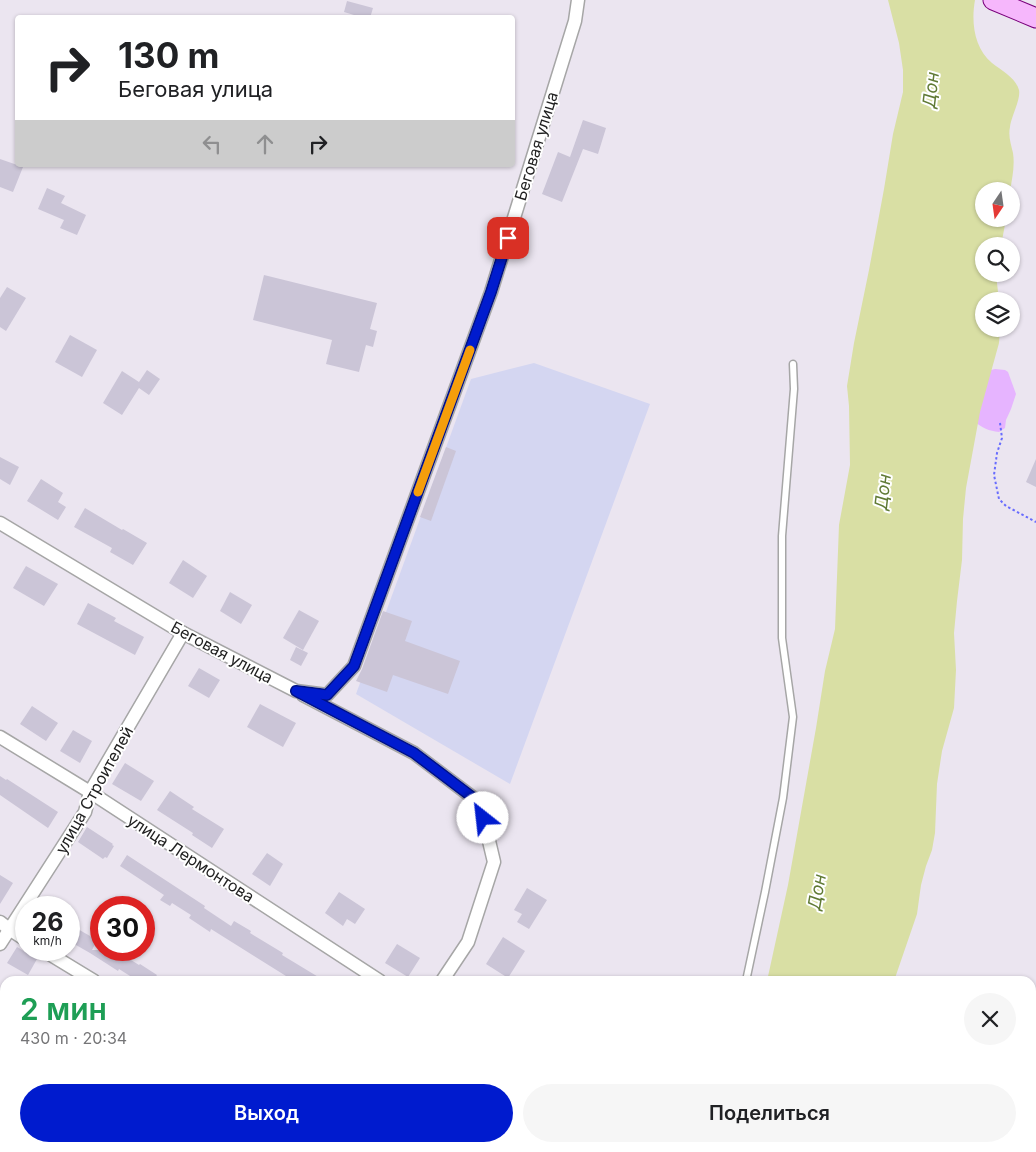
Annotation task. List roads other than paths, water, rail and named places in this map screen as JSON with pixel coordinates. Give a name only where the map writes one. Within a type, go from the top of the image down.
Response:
[{"type":"main road","points":[[993,0],[1036,18]]},
{"type":"street","name":"Беговая улица","points":[[0,523],[183,633],[296,691],[327,695],[354,666],[491,292],[574,21],[578,0]]},
{"type":"street","name":"улица Строителей","points":[[0,944],[4,926],[46,873],[85,812],[90,792],[183,633]]},
{"type":"street","points":[[296,691],[414,753],[480,803],[494,862],[468,942],[445,976]]},
{"type":"street","name":"улица Лермонтова","points":[[0,737],[90,792],[372,976]]},
{"type":"street","points":[[4,926],[15,933]]},
{"type":"street","points":[[61,961],[86,976]]},
{"type":"lane","points":[[747,976],[782,798],[793,717],[782,638],[782,536],[794,389],[793,364]]},
{"type":"water","name":"Дон","points":[[888,0],[975,0],[974,26],[981,50],[992,63],[1011,78],[1019,90],[1019,98],[1009,130],[1014,163],[1011,182],[975,182],[975,228],[1004,228],[1003,237],[975,237],[975,282],[997,282],[998,292],[975,292],[975,337],[999,337],[980,412],[966,488],[962,560],[954,633],[956,670],[954,708],[942,751],[937,784],[935,833],[932,850],[921,885],[917,914],[896,976],[768,976],[788,885],[825,671],[835,629],[839,525],[850,465],[847,386],[893,134],[903,92],[903,70],[899,43]]}]
